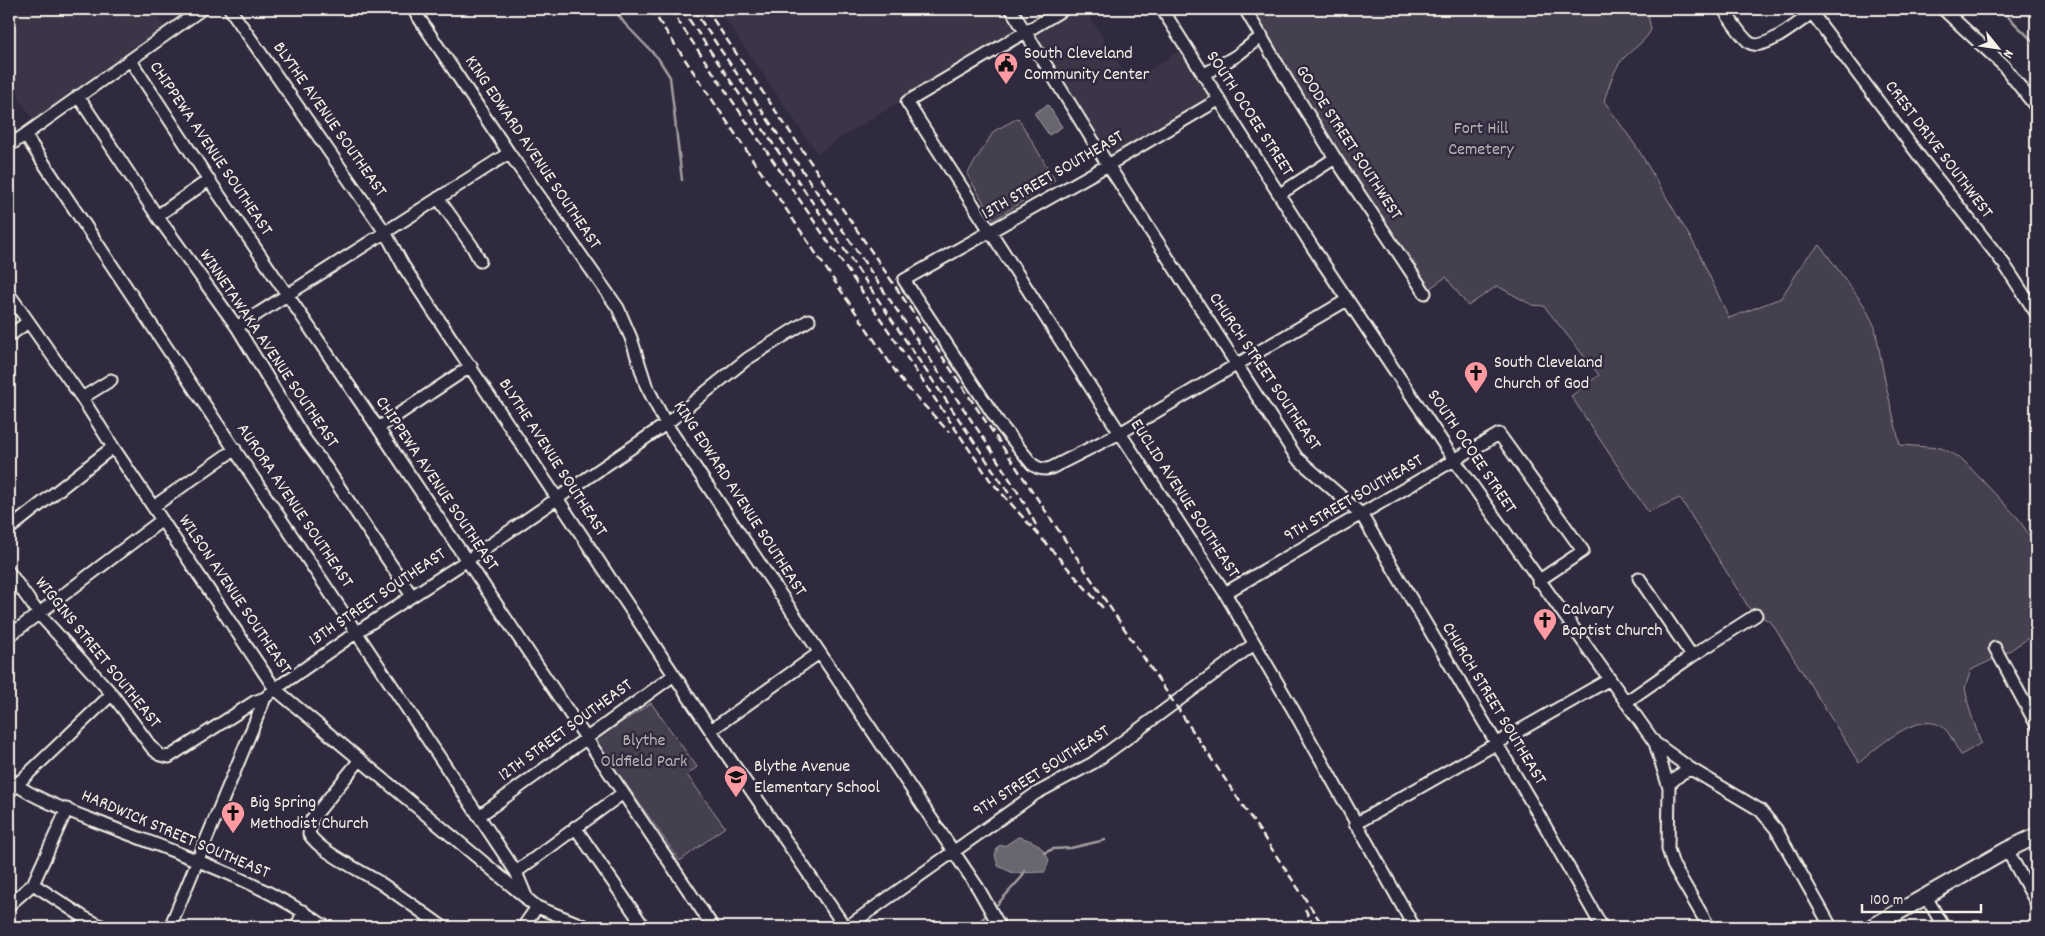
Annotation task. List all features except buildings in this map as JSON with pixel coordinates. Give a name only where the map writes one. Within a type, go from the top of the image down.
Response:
[{"type":"main road","points":[[1872,927],[2007,850],[2036,836]]},
{"type":"street","points":[[9,146],[202,9]]},
{"type":"street","name":"BLYTHE AVENUE SOUTHEAST","points":[[230,9],[385,232],[404,266],[557,499],[674,675],[846,927]]},
{"type":"street","name":"KING EDWARD AVENUE SOUTHEAST","points":[[413,9],[509,153],[618,308],[631,338],[646,385],[666,424],[978,888],[1000,927]]},
{"type":"street","name":"CHURCH STREET SOUTHEAST","points":[[1011,9],[1108,165],[1296,458],[1360,514],[1540,817],[1602,927]]},
{"type":"street","points":[[1026,32],[1064,9]]},
{"type":"street","name":"SOUTH OCOEE STREET","points":[[1162,9],[1218,100],[1347,300],[1455,461],[1538,581],[1655,743],[1668,785],[1668,849],[1673,864],[1709,927]]},
{"type":"street","name":"GOODE STREET SOUTHWEST","points":[[1245,9],[1335,158],[1425,293]]},
{"type":"street","points":[[1723,9],[1749,43],[1756,46],[1773,40],[1810,11]]},
{"type":"street","points":[[1943,9],[2003,65],[2036,107]]},
{"type":"street","name":"CREST DRIVE SOUTHWEST","points":[[1810,11],[2004,264],[2036,314]]},
{"type":"street","name":"EUCLID AVENUE SOUTHEAST","points":[[1026,32],[907,102],[1225,593],[1295,713],[1355,824],[1414,927]]},
{"type":"street","points":[[1203,75],[1236,56],[1262,36]]},
{"type":"street","name":"CHIPPEWA AVENUE SOUTHEAST","points":[[131,61],[209,180],[713,927]]},
{"type":"street","name":"WINNETAWAKA AVENUE SOUTHEAST","points":[[78,96],[157,216],[237,327],[304,438],[325,466],[412,596]]},
{"type":"street","name":"13TH STREET SOUTHEAST","points":[[1120,433],[1051,468],[1037,468],[1015,444],[904,280],[1108,165],[1218,100]]},
{"type":"street","name":"AURORA AVENUE SOUTHEAST","points":[[24,135],[199,399],[236,449],[479,816],[516,872],[533,904]]},
{"type":"street","points":[[237,327],[509,153]]},
{"type":"street","points":[[1280,194],[1335,158]]},
{"type":"street","points":[[157,216],[209,180]]},
{"type":"street","points":[[438,198],[472,246],[480,262]]},
{"type":"street","name":"WILSON AVENUE SOUTHEAST","points":[[9,294],[82,398],[113,448],[275,689],[359,761],[533,904],[587,927]]},
{"type":"street","points":[[1120,433],[1347,300]]},
{"type":"street","name":"13TH STREET SOUTHEAST","points":[[160,755],[169,757],[254,702],[265,698],[357,632],[466,561],[666,424],[747,358],[809,320]]},
{"type":"street","points":[[9,336],[28,322]]},
{"type":"street","points":[[378,428],[471,366]]},
{"type":"street","points":[[82,398],[112,380]]},
{"type":"street","name":"9TH STREET SOUTHEAST","points":[[1225,593],[1499,434],[1583,551],[1538,581]]},
{"type":"street","points":[[9,529],[113,448]]},
{"type":"street","points":[[153,507],[236,449]]},
{"type":"street","points":[[9,636],[162,520]]},
{"type":"street","name":"WIGGINS STREET SOUTHEAST","points":[[9,572],[39,614],[112,694],[152,748],[160,755]]},
{"type":"street","points":[[1639,578],[1692,656]]},
{"type":"street","points":[[1626,702],[1692,656],[1756,615]]},
{"type":"street","name":"9TH STREET SOUTHEAST","points":[[846,927],[1035,794],[1093,762],[1254,644]]},
{"type":"street","points":[[1995,648],[2036,724]]},
{"type":"street","points":[[712,730],[819,654]]},
{"type":"street","name":"12TH STREET SOUTHEAST","points":[[479,816],[674,675]]},
{"type":"street","points":[[1355,824],[1610,679]]},
{"type":"street","points":[[11,785],[112,694]]},
{"type":"street","points":[[170,927],[265,698]]},
{"type":"street","points":[[1655,743],[1691,769],[1760,810],[1776,829],[1831,927]]},
{"type":"street","points":[[359,761],[312,819],[309,834],[312,839],[325,849],[380,883],[443,927]]},
{"type":"street","points":[[1668,785],[1682,773],[1691,769]]},
{"type":"street","name":"HARDWICK STREET SOUTHEAST","points":[[11,785],[67,810],[198,861],[286,901],[326,927]]},
{"type":"street","points":[[516,872],[575,827],[623,794]]},
{"type":"street","points":[[9,905],[33,884],[67,810]]},
{"type":"street","points":[[575,827],[644,927]]},
{"type":"street","points":[[2007,850],[2036,902]]},
{"type":"street","points":[[33,884],[85,918],[103,927]]},
{"type":"street","points":[[1926,897],[1944,927]]},
{"type":"street","points":[[523,927],[533,904]]},
{"type":"street","points":[[297,927],[303,911]]},
{"type":"shaded area","points":[[9,9],[152,9],[167,30],[35,122],[9,83]]},
{"type":"shaded area","points":[[718,9],[1001,9],[1014,30],[817,153]]},
{"type":"shaded area","points":[[1072,9],[1085,9],[1130,82],[1179,51],[1210,100],[1112,162],[1032,33]]},
{"type":"shaded area","points":[[1048,105],[1062,127],[1049,135],[1034,113]]},
{"type":"shaded area","points":[[1018,837],[1033,842],[1043,850],[1049,860],[1045,872],[1013,873],[998,866],[995,855],[998,846],[1006,845]]},
{"type":"green space","name":"Fort Hill Cemetery","points":[[1249,9],[1647,9],[1651,30],[1644,40],[1619,64],[1612,77],[1604,101],[1638,149],[1697,249],[1729,318],[1781,298],[1808,256],[1820,245],[1864,305],[1875,327],[1900,445],[1941,448],[1961,458],[2018,518],[2036,546],[2036,633],[2006,653],[1971,670],[1965,688],[1970,711],[1981,743],[1961,755],[1945,729],[1935,724],[1924,723],[1899,732],[1859,763],[1771,622],[1751,611],[1680,498],[1648,512],[1571,396],[1599,375],[1544,306],[1532,305],[1497,286],[1468,306],[1446,277],[1426,291],[1336,153]]},
{"type":"green space","points":[[1018,118],[1055,180],[994,220],[967,174],[994,131]]},
{"type":"green space","name":"Blythe Oldfield Park","points":[[651,703],[697,767],[687,775],[725,827],[680,861],[595,740]]},
{"type":"waterway","points":[[614,9],[625,24],[658,58],[670,77],[682,180]]},
{"type":"waterway","points":[[2000,9],[2036,44]]},
{"type":"waterway","points":[[1044,853],[1053,849],[1071,848],[1105,840]]},
{"type":"waterway","points":[[994,908],[1022,877],[1025,870]]},
{"type":"waterway","points":[[975,927],[988,913]]},
{"type":"railway","points":[[651,9],[904,384],[949,432]]},
{"type":"railway","points":[[670,9],[990,480],[1104,609]]},
{"type":"railway","points":[[682,9],[1012,498]]},
{"type":"railway","points":[[693,9],[986,442],[1036,525]]},
{"type":"railway","points":[[706,9],[891,280],[1324,927]]},
{"type":"railway","points":[[1305,909],[1315,927]]},
{"type":"place","name":"South Cleveland Community Center","points":[[1006,85]]},
{"type":"place","name":"South Cleveland Church of God","points":[[1476,394]]},
{"type":"place","name":"Calvary Baptist Church","points":[[1545,641]]},
{"type":"place","name":"Blythe Avenue Elementary School","points":[[736,798]]},
{"type":"place","name":"Big Spring Methodist Church","points":[[233,834]]}]
